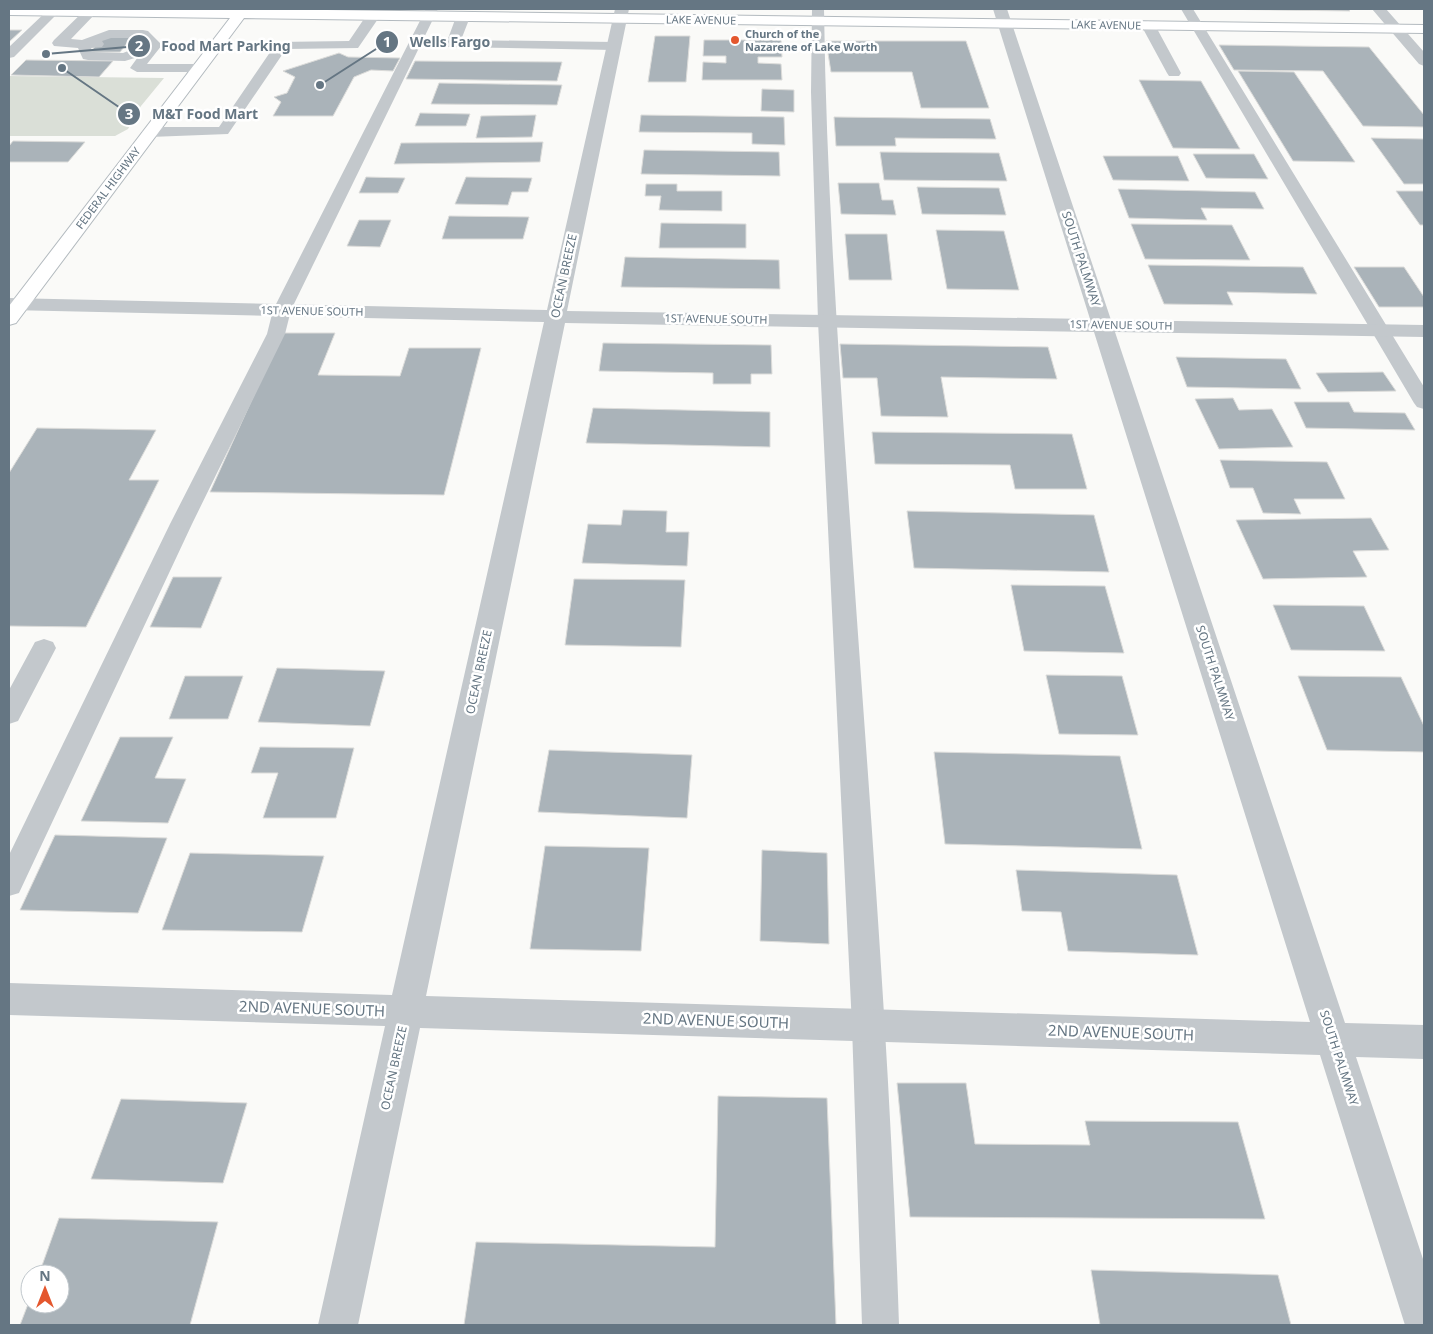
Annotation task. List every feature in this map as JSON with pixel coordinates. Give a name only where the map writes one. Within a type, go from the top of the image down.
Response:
[{"type":"main road","name":"LAKE AVENUE","points":[[9,11],[242,11],[373,16],[430,13],[463,17],[621,14],[1003,16],[1148,25],[1424,29]]},
{"type":"main road","name":"FEDERAL HIGHWAY","points":[[12,309],[242,11]]},
{"type":"street","points":[[1379,9],[1424,61]]},
{"type":"street","name":"OCEAN BREEZE","points":[[338,1325],[621,14]]},
{"type":"street","name":"SOUTH PALMWAY","points":[[1003,16],[1424,1322]]},
{"type":"street","name":"1ST AVENUE SOUTH","points":[[12,309],[282,310],[1424,331]]},
{"type":"street","name":"2ND AVENUE SOUTH","points":[[9,999],[1424,1042]]},
{"type":"lane","points":[[1187,9],[1424,403]]},
{"type":"lane","points":[[9,54],[54,11]]},
{"type":"lane","points":[[91,12],[59,43],[97,44]]},
{"type":"lane","points":[[9,884],[181,524],[276,334],[282,310],[430,13]]},
{"type":"lane","points":[[818,15],[818,92],[827,321],[868,1026],[881,1325]]},
{"type":"lane","points":[[150,132],[223,131],[282,45],[354,45],[373,16]]},
{"type":"lane","points":[[463,17],[454,44],[614,46]]},
{"type":"lane","points":[[1148,25],[1174,74]]},
{"type":"lane","points":[[83,44],[109,34],[143,34],[155,44]]},
{"type":"lane","points":[[83,44],[88,56],[125,56],[155,44]]},
{"type":"lane","points":[[127,44],[155,44]]},
{"type":"lane","points":[[155,44],[137,68],[199,68]]},
{"type":"lane","points":[[9,714],[44,648]]},
{"type":"shaded area","points":[[9,76],[164,78],[141,106],[128,129],[115,136],[9,136]]},
{"type":"building","points":[[1206,9],[1348,9],[1350,11]]},
{"type":"building","points":[[9,30],[22,30],[9,42]]},
{"type":"building","points":[[105,36],[133,36],[120,52],[90,52]]},
{"type":"building","points":[[655,36],[690,36],[686,82],[648,82]]},
{"type":"building","points":[[704,40],[781,40],[782,57],[758,57],[758,63],[781,64],[782,80],[702,80],[703,62],[726,63],[726,56],[703,56]]},
{"type":"building","points":[[826,41],[966,41],[989,108],[921,108],[912,72],[831,72]]},
{"type":"building","points":[[1219,45],[1369,47],[1424,115],[1424,127],[1363,126],[1323,71],[1234,70]]},
{"type":"building","points":[[339,53],[348,57],[400,58],[393,71],[371,70],[354,77],[333,116],[273,116],[281,102],[274,97],[287,93],[295,77],[283,71]]},
{"type":"building","points":[[26,60],[113,61],[99,77],[11,75]]},
{"type":"building","points":[[415,61],[562,62],[557,81],[406,79]]},
{"type":"building","points":[[1238,71],[1294,72],[1355,162],[1293,161]]},
{"type":"building","points":[[1139,80],[1201,81],[1240,149],[1173,148]]},
{"type":"building","points":[[439,83],[562,85],[557,105],[431,104]]},
{"type":"building","points":[[762,89],[794,90],[794,112],[761,111]]},
{"type":"building","points":[[420,113],[470,114],[466,126],[415,126]]},
{"type":"building","points":[[536,115],[532,137],[476,138],[481,116]]},
{"type":"building","points":[[641,115],[784,117],[785,145],[752,144],[752,133],[639,132]]},
{"type":"building","points":[[834,117],[990,119],[996,139],[895,138],[896,146],[836,146]]},
{"type":"building","points":[[1371,138],[1424,139],[1424,184],[1404,184]]},
{"type":"building","points":[[13,141],[85,142],[68,162],[9,162],[9,146]]},
{"type":"building","points":[[543,142],[540,162],[394,164],[401,143]]},
{"type":"building","points":[[644,150],[779,152],[780,176],[641,174]]},
{"type":"building","points":[[880,152],[999,153],[1007,181],[884,180]]},
{"type":"building","points":[[1193,154],[1254,154],[1268,179],[1206,178]]},
{"type":"building","points":[[1103,156],[1178,156],[1189,181],[1113,180]]},
{"type":"building","points":[[366,177],[405,178],[398,193],[359,193]]},
{"type":"building","points":[[466,177],[532,178],[528,192],[512,192],[508,205],[455,204]]},
{"type":"building","points":[[838,183],[879,183],[882,200],[893,200],[896,215],[841,214]]},
{"type":"building","points":[[646,184],[677,184],[677,191],[722,191],[722,211],[659,210],[661,196],[645,196]]},
{"type":"building","points":[[917,187],[999,188],[1006,215],[922,214]]},
{"type":"building","points":[[1118,189],[1255,192],[1264,209],[1201,208],[1207,220],[1129,218]]},
{"type":"building","points":[[1396,191],[1424,191],[1424,225],[1420,225]]},
{"type":"building","points":[[449,216],[529,217],[523,239],[442,239]]},
{"type":"building","points":[[359,220],[391,220],[380,247],[347,246]]},
{"type":"building","points":[[661,223],[746,224],[746,248],[659,248]]},
{"type":"building","points":[[1131,224],[1232,225],[1250,260],[1145,259]]},
{"type":"building","points":[[936,230],[1004,231],[1019,290],[947,289]]},
{"type":"building","points":[[845,234],[887,234],[892,280],[849,280]]},
{"type":"building","points":[[625,257],[779,260],[780,289],[621,287]]},
{"type":"building","points":[[1148,265],[1303,267],[1317,294],[1227,292],[1233,305],[1164,304]]},
{"type":"building","points":[[1354,267],[1404,267],[1424,297],[1424,307],[1379,307]]},
{"type":"building","points":[[282,333],[335,333],[318,375],[400,376],[409,348],[481,348],[444,495],[210,492]]},
{"type":"building","points":[[603,343],[771,345],[772,374],[751,374],[751,384],[713,384],[713,373],[599,371]]},
{"type":"building","points":[[840,344],[1048,347],[1057,379],[941,377],[948,417],[881,416],[877,378],[843,378]]},
{"type":"building","points":[[1176,357],[1286,359],[1301,389],[1187,387]]},
{"type":"building","points":[[1383,372],[1396,391],[1328,392],[1316,373]]},
{"type":"building","points":[[1233,398],[1239,410],[1272,409],[1293,447],[1219,449],[1195,399]]},
{"type":"building","points":[[1294,402],[1349,402],[1354,412],[1405,413],[1415,430],[1306,428]]},
{"type":"building","points":[[593,408],[770,412],[770,447],[586,443]]},
{"type":"building","points":[[37,428],[156,430],[129,480],[159,480],[86,627],[9,626],[9,473]]},
{"type":"building","points":[[872,432],[1072,434],[1087,489],[1015,489],[1010,465],[875,464]]},
{"type":"building","points":[[1220,460],[1327,462],[1345,499],[1294,499],[1301,514],[1263,513],[1253,488],[1230,488]]},
{"type":"building","points":[[623,510],[667,511],[666,532],[689,532],[687,566],[582,563],[588,524],[621,525]]},
{"type":"building","points":[[907,511],[1094,515],[1109,572],[914,568]]},
{"type":"building","points":[[1371,518],[1389,550],[1353,551],[1367,577],[1263,579],[1236,520]]},
{"type":"building","points":[[173,577],[222,577],[201,628],[150,627]]},
{"type":"building","points":[[574,579],[685,580],[681,647],[565,645]]},
{"type":"building","points":[[1011,585],[1105,586],[1124,653],[1024,651]]},
{"type":"building","points":[[1273,605],[1364,606],[1385,651],[1291,650]]},
{"type":"building","points":[[277,668],[385,671],[370,726],[258,722]]},
{"type":"building","points":[[1046,675],[1122,676],[1138,735],[1059,734]]},
{"type":"building","points":[[185,676],[243,676],[228,719],[169,719]]},
{"type":"building","points":[[1298,676],[1401,677],[1424,726],[1424,752],[1327,750]]},
{"type":"building","points":[[120,737],[173,737],[155,778],[186,779],[168,823],[81,821]]},
{"type":"building","points":[[260,747],[354,748],[336,818],[263,818],[278,773],[251,773]]},
{"type":"building","points":[[549,750],[692,755],[687,818],[538,812]]},
{"type":"building","points":[[934,752],[1120,756],[1142,849],[945,844]]},
{"type":"building","points":[[55,835],[167,838],[138,913],[20,910]]},
{"type":"building","points":[[545,846],[649,848],[641,951],[530,949]]},
{"type":"building","points":[[762,850],[827,853],[829,944],[760,941]]},
{"type":"building","points":[[190,853],[324,856],[302,932],[162,930]]},
{"type":"building","points":[[1016,870],[1177,875],[1198,955],[1068,951],[1061,912],[1022,911]]},
{"type":"building","points":[[897,1083],[966,1083],[975,1144],[1090,1145],[1085,1121],[1238,1122],[1265,1219],[910,1217]]},
{"type":"building","points":[[718,1096],[827,1098],[836,1325],[464,1325],[476,1242],[715,1247]]},
{"type":"building","points":[[121,1099],[247,1103],[223,1183],[91,1179]]},
{"type":"building","points":[[59,1218],[218,1222],[190,1325],[20,1325],[24,1314],[70,1314],[70,1264],[43,1264]]},
{"type":"building","points":[[1091,1270],[1278,1275],[1291,1325],[1100,1325]]},
{"type":"place","name":"Church of the Nazarene of Lake Worth","points":[[735,40]]},
{"type":"place","name":"Food Mart Parking","points":[[46,54]]},
{"type":"place","name":"M&T Food Mart","points":[[62,68]]},
{"type":"place","name":"Wells Fargo","points":[[320,85]]}]
